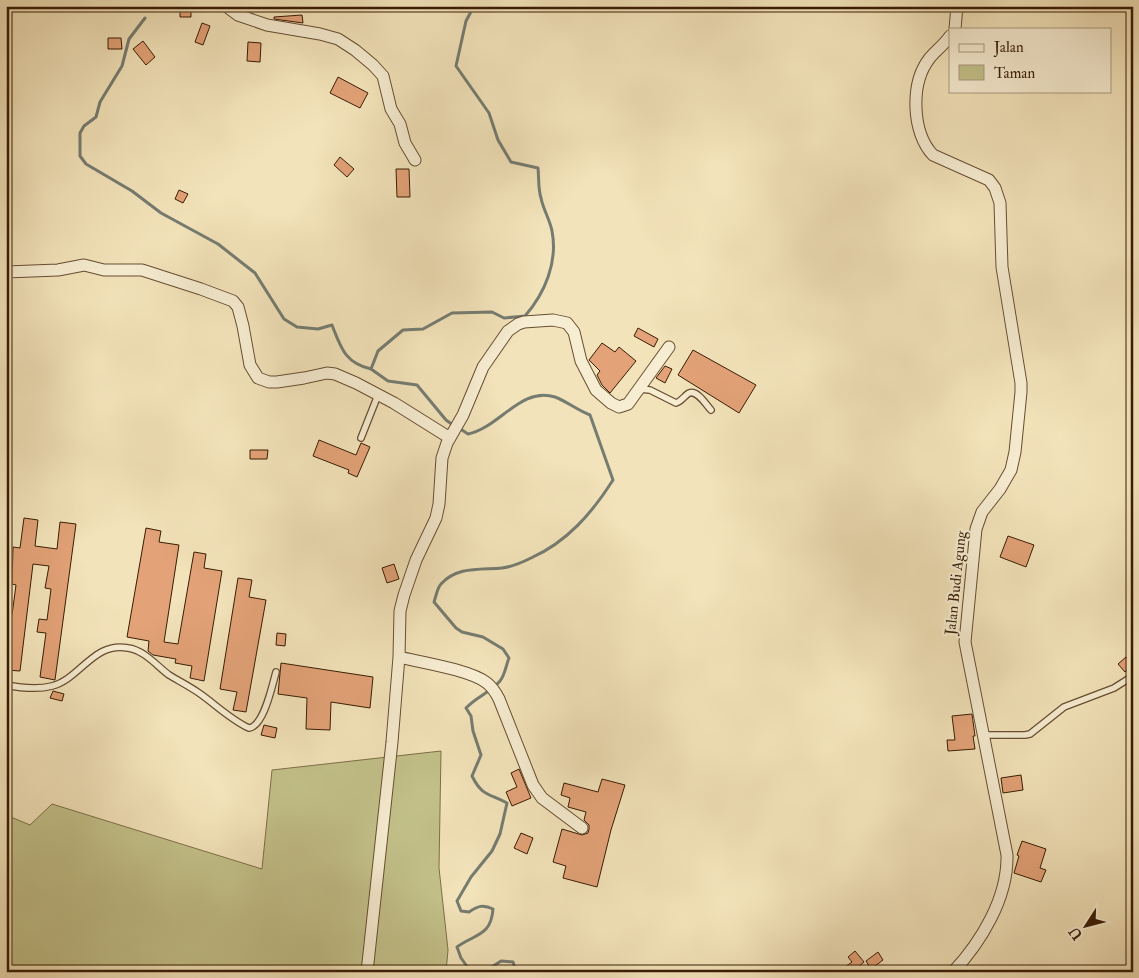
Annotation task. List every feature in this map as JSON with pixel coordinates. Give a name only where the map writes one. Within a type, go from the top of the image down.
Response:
[{"type":"street","points":[[226,6],[238,15],[267,25],[338,39],[356,50],[383,76],[391,109],[400,124],[405,143],[415,160]]},
{"type":"street","points":[[955,28],[957,6]]},
{"type":"street","name":"Jalan Budi Agung","points":[[949,37],[929,60],[921,73],[916,102],[919,126],[927,149],[933,155],[989,180],[995,188],[1000,203],[1002,267],[1021,383],[1011,470],[982,512],[976,529],[965,642],[1007,856],[1006,871],[997,902],[986,927],[964,960],[953,972]]},
{"type":"street","points":[[6,272],[58,270],[84,265],[104,270],[142,270],[201,289],[233,301],[238,307],[250,365],[258,378],[269,382],[277,382],[330,373],[356,383],[452,435]]},
{"type":"street","points":[[367,972],[399,657],[399,618],[404,595],[416,560],[436,518],[439,504],[442,458],[476,383],[492,354],[508,331],[524,322],[553,320],[566,323],[574,332],[585,371],[596,390],[611,403],[619,407],[624,407],[628,404],[669,347]]},
{"type":"street","points":[[399,657],[461,672],[486,682],[495,692],[534,784],[542,798],[582,828]]},
{"type":"lane","points":[[639,389],[650,390],[676,403],[680,402],[689,393],[694,393],[699,396],[710,410]]},
{"type":"lane","points":[[361,438],[378,395]]},
{"type":"lane","points":[[6,685],[30,689],[51,686],[104,650],[127,647],[148,658],[249,728],[256,725],[262,714],[276,672]]},
{"type":"lane","points":[[983,735],[1030,734],[1064,707],[1114,688],[1133,676]]},
{"type":"green space","points":[[441,751],[439,868],[448,950],[446,972],[6,972],[6,815],[30,825],[52,804],[262,869],[272,770]]},
{"type":"building","points":[[180,6],[191,6],[191,17],[180,17]]},
{"type":"building","points":[[302,15],[303,23],[274,19],[274,17]]},
{"type":"building","points":[[202,23],[210,26],[203,45],[195,42]]},
{"type":"building","points":[[108,38],[121,38],[122,49],[108,49]]},
{"type":"building","points":[[143,41],[155,57],[146,65],[133,49]]},
{"type":"building","points":[[248,42],[261,43],[260,62],[247,61]]},
{"type":"building","points":[[338,77],[368,93],[360,108],[330,93]]},
{"type":"building","points":[[340,157],[354,169],[347,177],[334,165]]},
{"type":"building","points":[[396,169],[409,169],[410,197],[397,197]]},
{"type":"building","points":[[179,190],[188,194],[183,203],[175,199]]},
{"type":"building","points":[[638,328],[658,339],[654,347],[634,336]]},
{"type":"building","points":[[602,343],[615,352],[619,347],[636,361],[610,393],[602,385],[597,375],[600,371],[589,360]]},
{"type":"building","points":[[693,350],[756,385],[739,413],[678,375]]},
{"type":"building","points":[[665,366],[672,369],[665,383],[656,378]]},
{"type":"building","points":[[319,440],[356,455],[361,443],[370,447],[357,477],[348,473],[349,470],[313,456]]},
{"type":"building","points":[[250,450],[268,450],[267,459],[250,459]]},
{"type":"building","points":[[24,518],[38,520],[35,546],[57,549],[60,522],[76,524],[55,680],[40,677],[46,633],[37,632],[39,619],[47,620],[51,589],[45,588],[49,566],[33,564],[20,671],[6,670],[11,627],[6,626],[6,614],[12,615],[16,585],[12,584],[13,547],[20,548]]},
{"type":"building","points":[[146,528],[161,531],[159,542],[179,545],[164,642],[178,644],[194,552],[206,554],[204,568],[222,571],[204,681],[190,678],[192,666],[175,663],[176,659],[153,655],[148,651],[149,641],[127,637]]},
{"type":"building","points":[[1008,536],[1034,545],[1026,567],[1000,557]]},
{"type":"building","points":[[394,564],[399,579],[387,583],[382,568]]},
{"type":"building","points":[[238,578],[252,580],[249,597],[266,600],[246,712],[233,710],[237,692],[220,689]]},
{"type":"building","points":[[277,633],[286,634],[285,646],[276,645]]},
{"type":"building","points":[[1126,657],[1133,666],[1125,672],[1118,664]]},
{"type":"building","points":[[281,663],[373,677],[370,708],[331,702],[330,730],[306,729],[307,698],[278,694]]},
{"type":"building","points":[[53,691],[64,694],[62,701],[50,698]]},
{"type":"building","points":[[972,714],[975,749],[948,751],[947,740],[955,740],[952,716]]},
{"type":"building","points":[[264,725],[277,728],[275,738],[261,735]]},
{"type":"building","points":[[519,769],[531,798],[512,806],[506,792],[517,787],[511,773]]},
{"type":"building","points":[[1021,775],[1023,790],[1003,793],[1001,778]]},
{"type":"building","points":[[602,779],[625,785],[611,830],[597,887],[563,878],[566,866],[553,862],[562,829],[582,835],[588,833],[589,829],[589,825],[584,820],[586,812],[568,807],[570,798],[561,795],[564,783],[598,792]]},
{"type":"building","points":[[521,833],[533,838],[527,854],[514,848]]},
{"type":"building","points":[[1022,841],[1046,849],[1040,868],[1046,870],[1041,882],[1014,873]]},
{"type":"building","points":[[855,951],[864,962],[852,972],[838,972],[852,962],[848,957]]},
{"type":"building","points":[[878,952],[883,960],[871,969],[866,961]]},
{"type":"waterway","points":[[145,18],[129,39],[122,66],[100,102],[96,117],[84,126],[80,133],[80,156],[86,164],[132,191],[161,213],[218,244],[255,273],[284,319],[297,327],[318,329],[332,325],[341,347],[350,359],[371,369],[378,351],[403,330],[423,329],[452,313],[492,312],[504,318],[525,316],[544,287],[548,276],[553,254],[553,243],[551,227],[540,195],[538,168],[511,162],[498,140],[489,113],[456,66],[466,21],[474,6]]},
{"type":"waterway","points":[[371,369],[388,381],[417,385],[446,420],[453,425]]},
{"type":"waterway","points":[[459,428],[468,434],[490,424],[510,409],[531,397],[543,395],[555,397],[590,415],[613,480],[587,515],[556,544],[531,558],[513,565],[502,568],[470,570],[454,574],[447,578],[440,586],[434,602],[456,628],[462,632],[483,637],[503,649],[509,658],[500,681],[466,708],[471,716],[473,731],[481,755],[472,776],[482,791],[507,803],[500,834],[492,851],[471,877],[457,901],[461,911],[469,912],[483,906],[493,909],[492,918],[485,930],[457,947],[461,958],[471,972]]},
{"type":"waterway","points":[[484,972],[501,961],[513,962],[516,972]]}]
